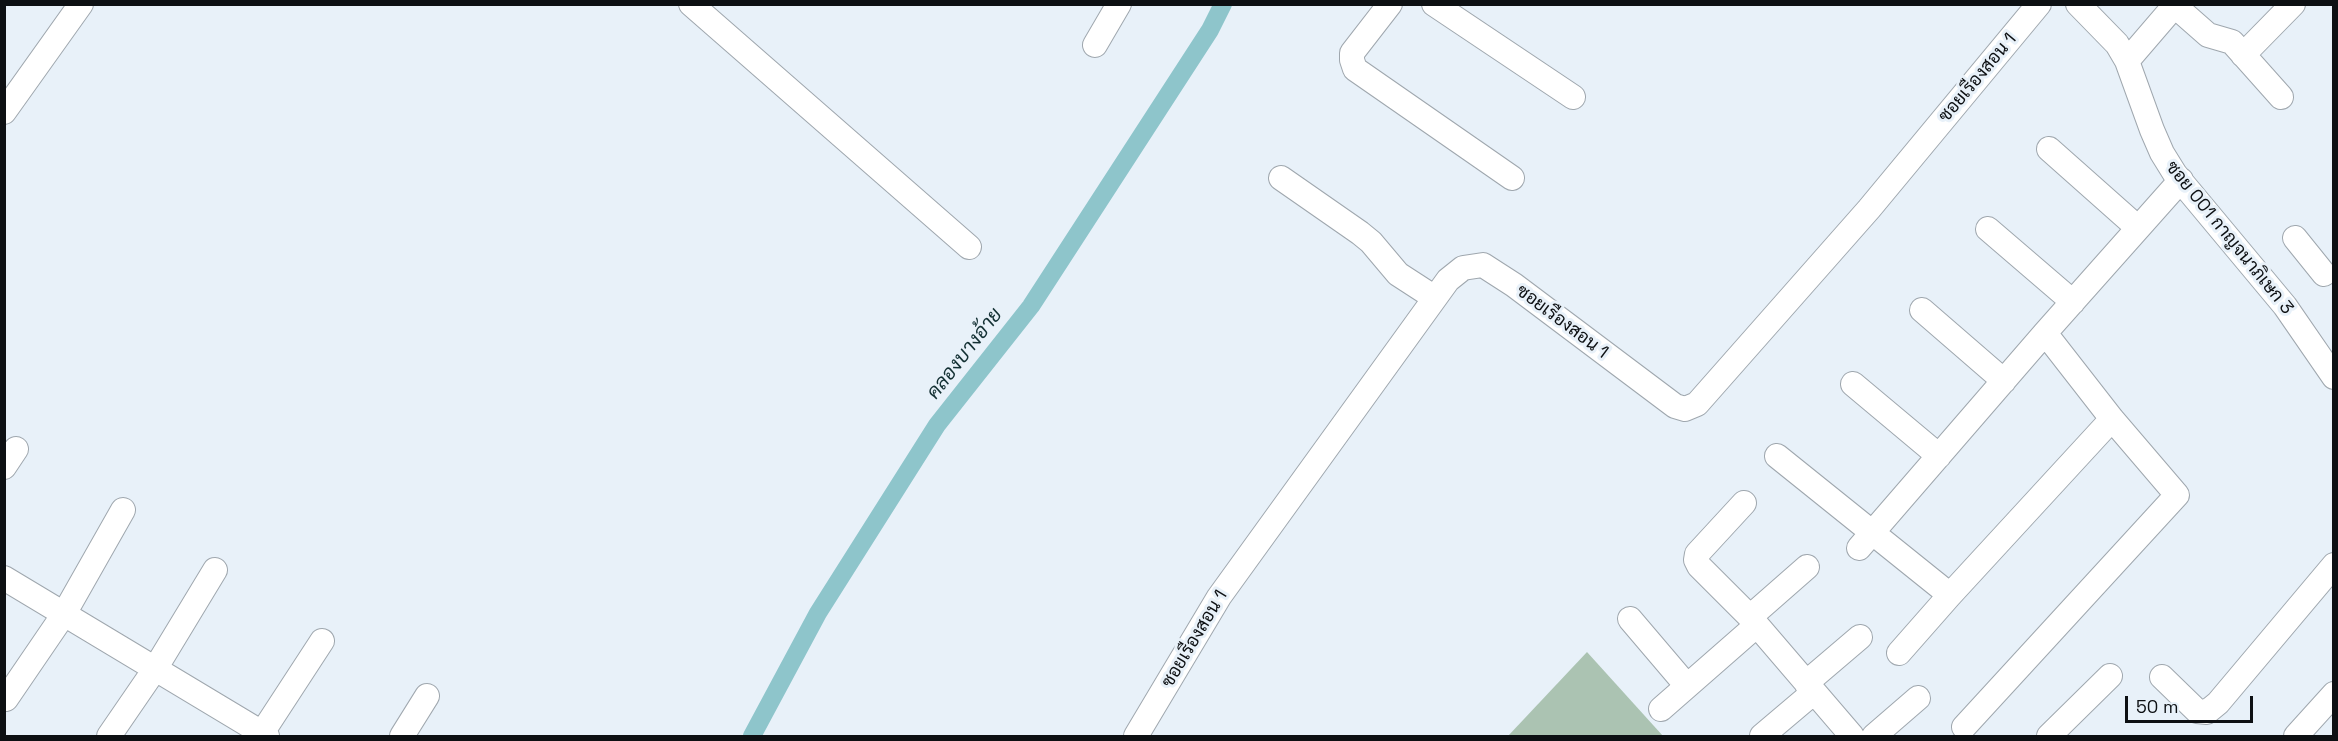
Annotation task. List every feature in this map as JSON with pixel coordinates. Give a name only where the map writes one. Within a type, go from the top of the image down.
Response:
[{"type":"street","points":[[4,112],[81,4]]},
{"type":"street","points":[[691,4],[969,247]]},
{"type":"street","points":[[1095,45],[1119,4]]},
{"type":"street","points":[[1390,4],[1352,54],[1355,69],[1512,178]]},
{"type":"street","points":[[1434,4],[1573,97]]},
{"type":"street","name":"ซอยเรืองสอน 1","points":[[1136,736],[1219,597],[1448,280],[1463,268],[1483,265],[1514,285],[1675,406],[1685,409],[1697,404],[1869,209],[2039,4]]},
{"type":"street","name":"ซอย 001 กาญจนาภิเษก 3","points":[[2078,4],[2117,44],[2127,61],[2162,153],[2181,180],[2285,306],[2334,377]]},
{"type":"street","points":[[2243,55],[2293,4]]},
{"type":"street","points":[[2127,61],[2176,5],[2208,35],[2232,42],[2281,97]]},
{"type":"street","points":[[2049,149],[2138,228]]},
{"type":"street","points":[[1281,178],[1360,233],[1371,242],[1398,274],[1435,298]]},
{"type":"street","points":[[1865,540],[2181,180]]},
{"type":"street","points":[[1988,229],[2073,302]]},
{"type":"street","points":[[2295,238],[2325,274]]},
{"type":"street","points":[[1922,310],[2004,381]]},
{"type":"street","points":[[1964,727],[2177,495],[2112,419],[2045,333]]},
{"type":"street","points":[[1853,384],[1939,456]]},
{"type":"street","points":[[1899,653],[2112,419]]},
{"type":"street","points":[[1777,456],[1865,540],[1950,595]]},
{"type":"street","points":[[1744,503],[1697,554],[1696,560],[1699,566],[1753,621],[1852,736]]},
{"type":"street","points":[[6,699],[64,614],[123,510]]},
{"type":"street","points":[[2162,677],[2197,711],[2207,712],[2218,703],[2334,565]]},
{"type":"street","points":[[1661,709],[1807,567]]},
{"type":"street","points":[[109,736],[155,669],[215,570]]},
{"type":"street","points":[[4,578],[264,736],[322,641]]},
{"type":"street","points":[[1630,619],[1687,686]]},
{"type":"street","points":[[1762,736],[1860,637]]},
{"type":"street","points":[[2049,736],[2110,676]]},
{"type":"street","points":[[2296,736],[2334,694]]},
{"type":"street","points":[[402,736],[427,696]]},
{"type":"street","points":[[1874,736],[1918,698]]},
{"type":"green space","points":[[1587,652],[1663,736],[1508,736]]},
{"type":"waterway","name":"คลองบางอ้าย","points":[[752,736],[818,613],[937,425],[1031,306],[1210,30],[1223,4]]}]
